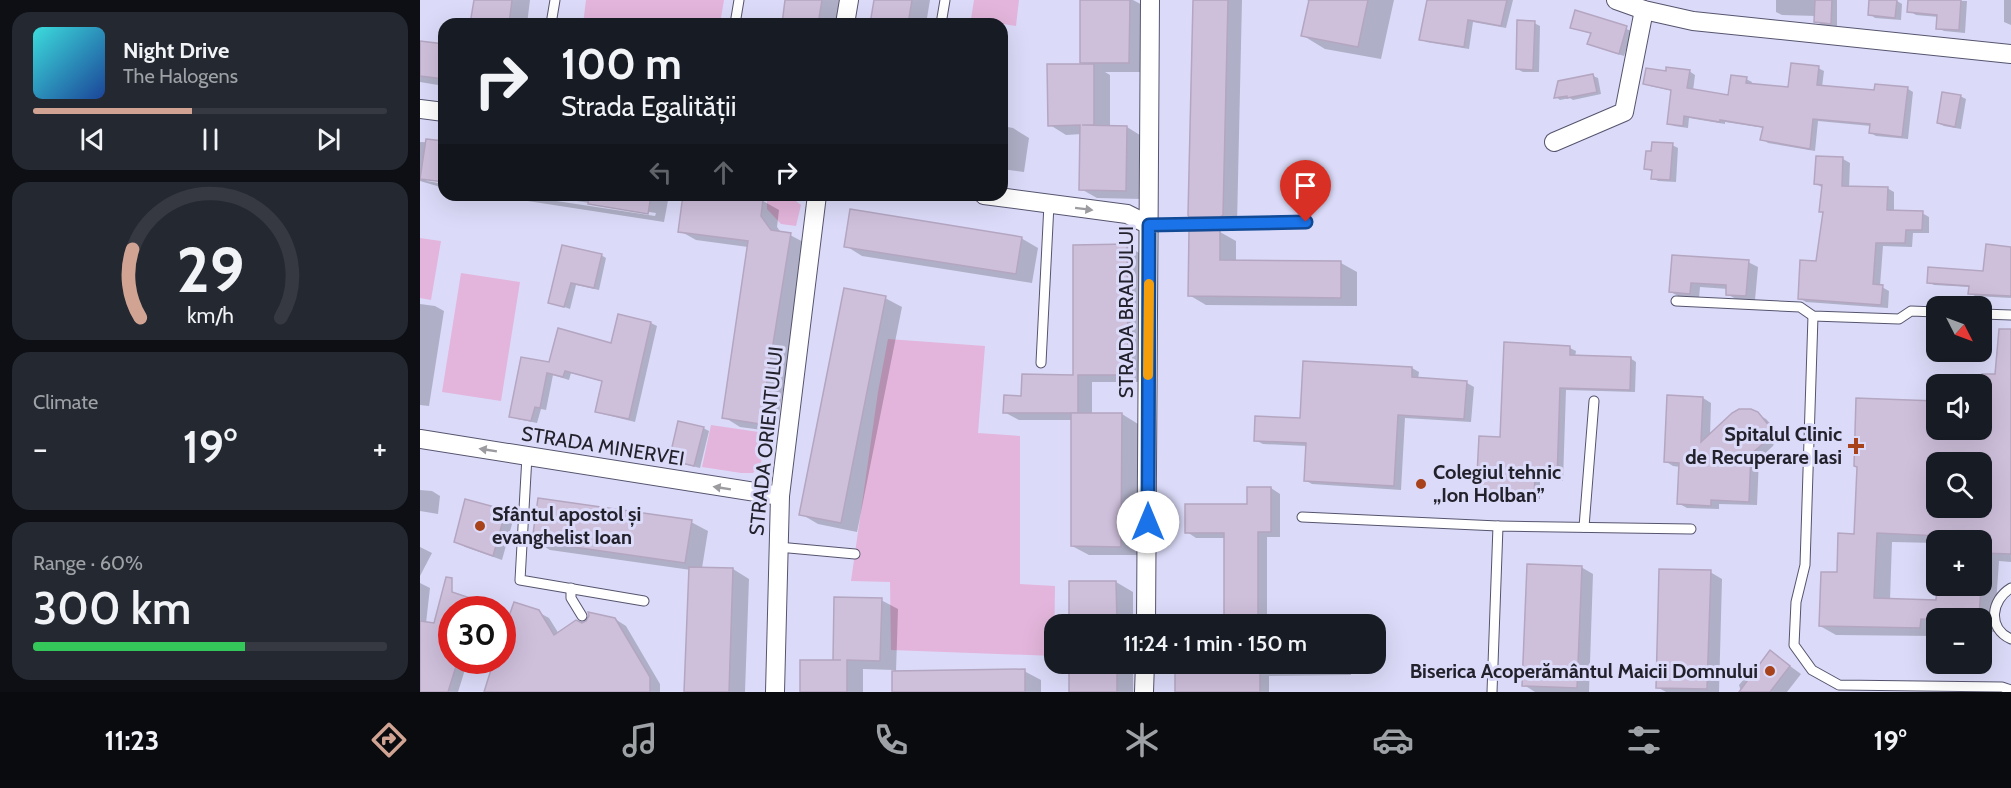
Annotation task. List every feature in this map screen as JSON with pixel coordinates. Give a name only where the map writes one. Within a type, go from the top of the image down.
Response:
[{"type":"street","points":[[845,18],[849,0]]},
{"type":"street","name":"STRADA BRADULUI","points":[[1146,614],[1150,0]]},
{"type":"street","points":[[1616,0],[1644,10],[1693,21],[2011,54]]},
{"type":"street","points":[[1554,142],[1624,112],[1644,10]]},
{"type":"street","points":[[420,109],[438,111]]},
{"type":"street","points":[[1008,198],[1127,214],[1149,225]]},
{"type":"street","name":"STRADA ORIENTULUI","points":[[775,692],[780,496],[816,201]]},
{"type":"street","name":"STRADA MINERVEI","points":[[420,439],[780,496]]},
{"type":"street","points":[[1144,692],[1145,674]]},
{"type":"lane","points":[[552,18],[555,0]]},
{"type":"lane","points":[[736,18],[738,0]]},
{"type":"lane","points":[[942,18],[945,0]]},
{"type":"lane","points":[[1041,363],[1049,204]]},
{"type":"lane","points":[[1149,225],[1306,222]]},
{"type":"lane","points":[[1676,300],[1800,307],[1813,316],[1899,319],[1911,311],[1926,312]]},
{"type":"lane","points":[[1992,314],[2011,315]]},
{"type":"lane","points":[[1813,316],[1805,565],[1796,602],[1794,645],[1812,670],[1839,685],[2002,687],[2011,690]]},
{"type":"lane","points":[[1584,527],[1594,402]]},
{"type":"lane","points":[[527,456],[520,580],[644,601]]},
{"type":"lane","points":[[1302,518],[1498,526],[1691,529]]},
{"type":"lane","points":[[1491,692],[1498,526]]},
{"type":"lane","points":[[778,547],[855,554]]},
{"type":"lane","points":[[571,588],[571,598],[582,616]]},
{"type":"lane","points":[[2011,588],[1996,602],[1994,612],[1999,630],[2011,639]]},
{"type":"shaded area","points":[[586,0],[724,0],[721,18],[584,18]]},
{"type":"shaded area","points":[[974,0],[1019,0],[1016,26],[1008,25],[1008,18],[971,18]]},
{"type":"shaded area","points":[[767,201],[796,201],[801,205],[796,226],[781,224],[767,209]]},
{"type":"shaded area","points":[[420,238],[441,241],[431,300],[420,298]]},
{"type":"shaded area","points":[[461,273],[520,282],[501,401],[442,392]]},
{"type":"shaded area","points":[[888,339],[985,346],[978,433],[1020,436],[1020,584],[1055,586],[1055,614],[1044,614],[1044,656],[891,650],[890,582],[851,581],[878,392]]},
{"type":"shaded area","points":[[711,425],[765,433],[761,464],[753,473],[702,467]]},
{"type":"building","points":[[474,0],[512,0],[510,18],[471,18]]},
{"type":"building","points":[[785,0],[822,0],[819,18],[783,18]]},
{"type":"building","points":[[874,0],[912,0],[909,18],[871,18]]},
{"type":"building","points":[[1080,0],[1130,0],[1129,63],[1080,63]]},
{"type":"building","points":[[1193,0],[1228,0],[1223,215],[1220,217],[1189,217],[1188,215]]},
{"type":"building","points":[[1309,0],[1368,0],[1358,47],[1301,36]]},
{"type":"building","points":[[1427,0],[1507,0],[1501,26],[1468,20],[1464,47],[1419,40]]},
{"type":"building","points":[[1815,0],[1832,0],[1831,24],[1814,22]]},
{"type":"building","points":[[1869,0],[1897,0],[1895,18],[1868,15]]},
{"type":"building","points":[[1908,0],[1961,0],[1959,30],[1936,29],[1937,15],[1907,12]]},
{"type":"building","points":[[1575,10],[1627,26],[1619,54],[1587,44],[1591,33],[1570,28]]},
{"type":"building","points":[[1517,20],[1535,21],[1533,70],[1516,69]]},
{"type":"building","points":[[420,41],[438,43],[438,78],[420,76]]},
{"type":"building","points":[[1791,63],[1819,66],[1817,85],[1874,90],[1875,84],[1908,87],[1902,137],[1869,133],[1870,124],[1813,119],[1810,149],[1760,140],[1763,127],[1684,116],[1683,126],[1667,124],[1671,90],[1643,84],[1646,68],[1666,71],[1666,67],[1690,70],[1687,88],[1728,95],[1731,75],[1747,77],[1746,83],[1788,87]]},
{"type":"building","points":[[1047,64],[1094,64],[1094,125],[1082,125],[1127,126],[1126,191],[1079,190],[1080,125],[1048,126]]},
{"type":"building","points":[[1593,74],[1597,92],[1554,98],[1558,81]]},
{"type":"building","points":[[1942,92],[1961,95],[1955,127],[1937,123]]},
{"type":"building","points":[[426,139],[438,140],[438,181],[420,179]]},
{"type":"building","points":[[1652,142],[1673,143],[1670,180],[1651,179],[1652,170],[1644,169],[1646,151],[1651,151]]},
{"type":"building","points":[[1816,156],[1843,157],[1842,186],[1888,187],[1887,210],[1923,211],[1922,230],[1906,230],[1905,243],[1876,243],[1873,284],[1883,285],[1881,305],[1798,299],[1800,260],[1816,261],[1823,212],[1819,212],[1822,185],[1814,184]]},
{"type":"building","points":[[588,201],[650,201],[648,214],[588,204]]},
{"type":"building","points":[[682,201],[763,201],[761,216],[771,230],[791,233],[760,424],[722,418],[748,241],[678,232]]},
{"type":"building","points":[[850,209],[1022,237],[1016,274],[844,247]]},
{"type":"building","points":[[1220,230],[1220,260],[1341,261],[1341,298],[1188,296],[1189,231]]},
{"type":"building","points":[[1127,244],[1128,375],[1078,375],[1078,413],[1003,413],[1004,395],[1021,396],[1022,374],[1073,375],[1073,245]]},
{"type":"building","points":[[1986,244],[2011,247],[2011,296],[1968,294],[1969,286],[1927,283],[1928,267],[1983,271]]},
{"type":"building","points":[[562,245],[602,254],[594,288],[571,283],[564,307],[548,303]]},
{"type":"building","points":[[1672,255],[1749,260],[1746,296],[1726,295],[1726,285],[1691,283],[1690,294],[1669,292]]},
{"type":"building","points":[[844,288],[886,296],[841,523],[799,515]]},
{"type":"building","points":[[618,314],[651,322],[629,419],[595,412],[602,381],[565,371],[563,377],[547,373],[540,408],[535,407],[531,421],[509,417],[521,357],[549,362],[558,328],[611,343]]},
{"type":"building","points":[[1999,329],[2011,329],[2011,554],[1992,553],[1992,530],[1926,530],[1926,535],[1877,533],[1874,598],[1936,600],[1936,596],[1980,596],[1980,608],[1926,608],[1926,619],[1921,619],[1920,628],[1819,626],[1821,572],[1837,572],[1838,533],[1854,534],[1857,467],[1854,466],[1856,398],[1926,401],[1926,440],[1992,440],[1992,374],[1995,374]]},
{"type":"building","points":[[1504,342],[1570,346],[1570,355],[1631,357],[1630,390],[1560,388],[1557,479],[1535,478],[1534,497],[1476,495],[1479,436],[1500,437]]},
{"type":"building","points":[[1303,361],[1412,367],[1412,377],[1467,381],[1464,419],[1398,415],[1394,486],[1304,481],[1306,443],[1254,441],[1255,416],[1300,418]]},
{"type":"building","points":[[1667,395],[1703,397],[1701,442],[1739,409],[1751,409],[1758,412],[1770,427],[1765,442],[1751,454],[1749,502],[1711,500],[1711,506],[1677,504],[1679,463],[1664,462]]},
{"type":"building","points":[[1071,413],[1122,413],[1121,547],[1071,546]]},
{"type":"building","points":[[678,421],[704,427],[694,466],[669,460]]},
{"type":"building","points":[[1247,487],[1271,487],[1271,532],[1258,532],[1258,614],[1224,614],[1224,533],[1185,533],[1185,504],[1247,504]]},
{"type":"building","points":[[538,498],[692,520],[685,563],[532,541]]},
{"type":"building","name":"Sfântul apostol și evanghelist Ioan","points":[[465,499],[506,510],[493,556],[454,542]]},
{"type":"building","points":[[1527,564],[1582,566],[1577,688],[1522,686]]},
{"type":"building","points":[[689,567],[733,568],[729,692],[684,692]]},
{"type":"building","points":[[1659,569],[1711,570],[1707,689],[1656,688]]},
{"type":"building","points":[[446,577],[452,578],[452,592],[464,596],[441,596]]},
{"type":"building","points":[[1069,581],[1116,581],[1117,614],[1069,614]]},
{"type":"building","points":[[834,597],[882,598],[880,661],[847,660],[847,692],[800,692],[800,660],[833,660]]},
{"type":"building","points":[[516,603],[539,610],[554,635],[576,620],[582,623],[586,621],[589,616],[588,612],[615,618],[650,677],[650,692],[484,692],[490,674],[516,674]]},
{"type":"building","points":[[438,608],[438,674],[454,674],[448,692],[420,692],[420,621],[434,623]]},
{"type":"building","name":"Biserica Acoperământul Maicii Domnului","points":[[1770,650],[1790,666],[1770,692],[1739,692]]},
{"type":"building","points":[[1025,669],[1025,692],[892,692],[892,671]]},
{"type":"building","points":[[1069,674],[1117,674],[1117,692],[1069,692]]},
{"type":"building","points":[[1175,674],[1260,674],[1260,692],[1175,692]]},
{"type":"slow traffic","points":[[1148,375],[1149,284]]},
{"type":"place","name":"Spitalul Clinic de Recuperare Iasi","points":[[1856,446]]},
{"type":"place","name":"Colegiul tehnic „Ion Holban”","points":[[1421,484]]},
{"type":"place","name":"Sfântul apostol și evanghelist Ioan","points":[[480,526]]},
{"type":"place","name":"Biserica Acoperământul Maicii Domnului","points":[[1770,671]]},
{"type":"route","points":[[1148,522],[1149,225],[1306,222]]}]
